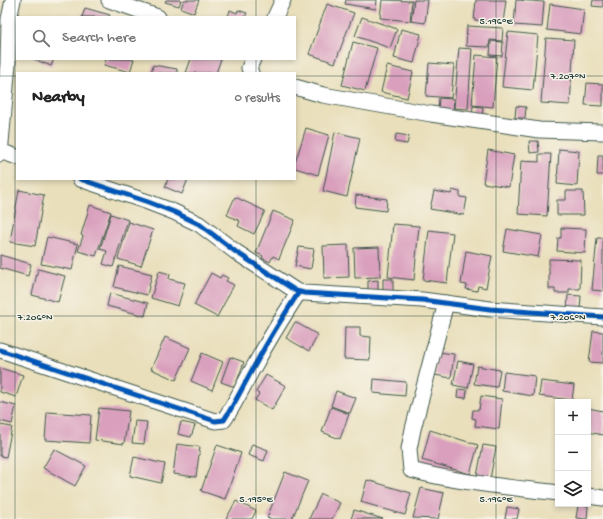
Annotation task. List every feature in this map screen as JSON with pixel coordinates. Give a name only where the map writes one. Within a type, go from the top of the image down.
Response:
[{"type":"street","points":[[13,0],[9,19],[8,64],[0,153],[16,157]]},
{"type":"street","points":[[109,0],[155,16]]},
{"type":"street","points":[[275,16],[283,0]]},
{"type":"street","points":[[251,72],[249,68],[253,60]]},
{"type":"street","points":[[296,87],[339,98],[431,114],[539,130],[603,132]]},
{"type":"street","points":[[83,180],[148,202],[199,224],[236,252],[299,292],[422,300],[490,309],[603,317]]},
{"type":"street","points":[[0,350],[214,421],[220,421],[224,420],[233,406],[256,362],[299,292]]},
{"type":"street","points":[[446,303],[410,442],[409,449],[411,470],[428,475],[476,484],[555,493]]},
{"type":"street","points":[[591,496],[603,498]]},
{"type":"building","points":[[166,0],[181,0],[179,6],[165,2]]},
{"type":"building","points":[[184,0],[199,0],[194,13],[181,8]]},
{"type":"building","points":[[346,0],[377,0],[376,9],[345,4]]},
{"type":"building","points":[[382,0],[412,1],[410,21],[380,18]]},
{"type":"building","points":[[414,0],[428,0],[425,23],[411,21]]},
{"type":"building","points":[[476,0],[506,0],[503,23],[474,20]]},
{"type":"building","points":[[516,0],[544,2],[542,27],[514,25]]},
{"type":"building","points":[[593,0],[603,0],[603,7],[592,6]]},
{"type":"building","points":[[327,4],[354,13],[335,63],[309,54]]},
{"type":"building","points":[[550,4],[584,9],[581,34],[547,30]]},
{"type":"building","points":[[85,8],[110,15],[110,16],[82,16]]},
{"type":"building","points":[[230,10],[237,13],[238,10],[247,13],[246,16],[228,16]]},
{"type":"building","points":[[362,17],[397,29],[390,48],[355,36]]},
{"type":"building","points":[[467,26],[503,28],[502,41],[490,40],[489,47],[466,46]]},
{"type":"building","points":[[401,29],[421,34],[414,63],[394,58]]},
{"type":"building","points":[[508,32],[538,35],[533,90],[502,87]]},
{"type":"building","points":[[546,38],[574,40],[570,105],[541,103]]},
{"type":"building","points":[[491,41],[503,42],[502,56],[490,55]]},
{"type":"building","points":[[353,42],[377,48],[365,91],[342,85]]},
{"type":"building","points":[[459,48],[472,49],[468,109],[454,108]]},
{"type":"building","points":[[476,55],[497,57],[493,107],[472,105]]},
{"type":"building","points":[[36,60],[54,60],[51,66]]},
{"type":"building","points":[[106,60],[134,60],[130,72],[104,65]]},
{"type":"building","points":[[191,60],[221,60],[216,72],[186,72]]},
{"type":"building","points":[[429,63],[454,65],[451,98],[426,96]]},
{"type":"building","points":[[153,65],[177,69],[177,72],[151,72]]},
{"type":"building","points":[[387,66],[413,72],[407,98],[381,92]]},
{"type":"building","points":[[587,83],[603,84],[603,106],[585,105]]},
{"type":"building","points":[[439,98],[454,99],[453,112],[438,111]]},
{"type":"building","points":[[473,106],[483,107],[482,118],[472,116]]},
{"type":"building","points":[[516,106],[526,107],[525,118],[515,118]]},
{"type":"building","points":[[306,128],[329,135],[318,175],[296,168],[296,160]]},
{"type":"building","points":[[335,132],[360,138],[347,197],[323,191]]},
{"type":"building","points":[[396,134],[409,136],[407,144],[395,142]]},
{"type":"building","points":[[529,141],[538,141],[539,152],[530,153]]},
{"type":"building","points":[[559,149],[579,151],[577,186],[557,184]]},
{"type":"building","points":[[488,150],[514,155],[509,187],[483,183]]},
{"type":"building","points":[[539,154],[551,154],[547,216],[518,214],[521,161],[539,162]]},
{"type":"building","points":[[598,155],[603,155],[603,175],[597,175]]},
{"type":"building","points":[[168,180],[188,180],[182,194],[165,187]]},
{"type":"building","points":[[19,190],[44,195],[35,246],[10,242]]},
{"type":"building","points":[[452,190],[460,192],[460,197],[467,198],[464,215],[430,209],[434,191],[451,194]]},
{"type":"building","points":[[566,191],[583,191],[584,215],[557,215],[557,200],[566,200]]},
{"type":"building","points":[[356,195],[387,199],[386,211],[355,207]]},
{"type":"building","points":[[235,197],[265,211],[254,234],[238,226],[240,221],[227,215]]},
{"type":"building","points":[[90,205],[111,212],[96,256],[78,251]]},
{"type":"building","points":[[273,211],[295,220],[279,259],[273,256],[270,262],[262,258],[263,256],[256,253]]},
{"type":"building","points":[[111,214],[128,220],[113,267],[103,264],[107,251],[100,249]]},
{"type":"building","points":[[129,222],[153,230],[141,266],[118,259]]},
{"type":"building","points":[[393,224],[419,226],[414,280],[388,277]]},
{"type":"building","points":[[561,228],[586,229],[585,253],[557,251],[558,238],[561,238]]},
{"type":"building","points":[[507,229],[542,235],[538,257],[503,251]]},
{"type":"building","points":[[429,230],[453,233],[447,283],[423,280]]},
{"type":"building","points":[[47,237],[78,244],[72,270],[41,264]]},
{"type":"building","points":[[597,238],[603,238],[603,291],[592,290]]},
{"type":"building","points":[[348,245],[349,277],[324,278],[323,246]]},
{"type":"building","points":[[299,247],[314,249],[311,269],[295,266]]},
{"type":"building","points":[[379,247],[380,277],[355,278],[354,248]]},
{"type":"building","points":[[466,251],[492,256],[486,288],[478,286],[477,291],[466,289],[467,285],[461,284]]},
{"type":"building","points":[[0,255],[31,264],[28,276],[0,268]]},
{"type":"building","points":[[549,259],[581,260],[580,289],[569,289],[569,293],[555,293],[555,289],[549,289]]},
{"type":"building","points":[[119,266],[152,274],[147,295],[114,287]]},
{"type":"building","points":[[38,269],[65,276],[58,302],[32,295]]},
{"type":"building","points":[[159,271],[170,274],[169,279],[185,283],[178,306],[151,298]]},
{"type":"building","points":[[211,273],[220,278],[222,275],[228,278],[226,281],[234,285],[217,317],[194,305]]},
{"type":"building","points":[[383,279],[393,279],[393,293],[383,293]]},
{"type":"building","points":[[378,280],[378,291],[368,291],[368,281]]},
{"type":"building","points":[[110,293],[148,303],[145,316],[107,306]]},
{"type":"building","points":[[568,295],[581,296],[580,310],[567,310]]},
{"type":"building","points":[[295,322],[318,335],[309,351],[286,338]]},
{"type":"building","points":[[345,327],[360,327],[360,336],[371,337],[370,360],[344,359]]},
{"type":"building","points":[[593,331],[603,332],[603,363],[589,362]]},
{"type":"building","points":[[165,337],[190,348],[176,380],[151,369]]},
{"type":"building","points":[[438,352],[454,354],[451,378],[435,375]]},
{"type":"building","points":[[202,353],[223,362],[212,390],[191,381]]},
{"type":"building","points":[[230,357],[244,362],[235,387],[221,382]]},
{"type":"building","points":[[458,361],[473,364],[468,388],[453,385]]},
{"type":"building","points":[[477,366],[500,370],[497,387],[474,384]]},
{"type":"building","points":[[0,368],[23,375],[16,397],[0,392]]},
{"type":"building","points":[[504,372],[535,376],[533,396],[502,391]]},
{"type":"building","points":[[266,375],[286,386],[272,410],[255,400],[259,394],[256,392]]},
{"type":"building","points":[[374,379],[406,382],[405,396],[373,393]]},
{"type":"building","points":[[541,381],[574,385],[572,399],[539,396]]},
{"type":"building","points":[[458,389],[467,390],[466,398],[457,397]]},
{"type":"building","points":[[336,391],[356,398],[350,413],[331,406]]},
{"type":"building","points":[[481,396],[502,399],[499,429],[475,426],[476,419],[472,418],[473,410],[479,410]]},
{"type":"building","points":[[0,402],[16,406],[12,424],[0,421]]},
{"type":"building","points":[[331,407],[349,414],[340,439],[322,432]]},
{"type":"building","points":[[99,408],[129,411],[124,444],[95,440]]},
{"type":"building","points":[[591,409],[603,411],[603,435],[591,433]]},
{"type":"building","points":[[47,412],[91,415],[89,443],[45,440]]},
{"type":"building","points":[[135,421],[147,422],[144,444],[132,443]]},
{"type":"building","points":[[181,422],[195,425],[191,437],[178,434]]},
{"type":"building","points":[[0,425],[12,427],[6,457],[0,456]]},
{"type":"building","points":[[430,430],[478,445],[470,474],[422,460]]},
{"type":"building","points":[[177,444],[200,447],[196,477],[173,474]]},
{"type":"building","points":[[252,444],[268,450],[264,461],[248,455]]},
{"type":"building","points":[[217,445],[241,453],[225,499],[201,491]]},
{"type":"building","points":[[483,445],[496,447],[490,479],[477,476]]},
{"type":"building","points":[[54,449],[86,466],[75,486],[43,468]]},
{"type":"building","points":[[134,457],[165,464],[161,483],[130,476]]},
{"type":"building","points":[[285,472],[308,481],[292,519],[267,518]]},
{"type":"building","points":[[367,480],[411,493],[405,515],[361,502]]},
{"type":"building","points":[[421,488],[444,493],[438,519],[413,518]]},
{"type":"building","points":[[321,494],[340,503],[332,519],[309,519]]},
{"type":"building","points":[[236,501],[256,511],[252,519],[226,519]]},
{"type":"building","points":[[507,507],[519,509],[517,519],[505,519]]},
{"type":"building","points":[[578,507],[588,507],[587,519],[576,518]]},
{"type":"building","points":[[354,510],[383,519],[351,519]]},
{"type":"cycle path","points":[[83,180],[148,202],[199,224],[236,252],[296,291],[304,293],[422,300],[490,309],[603,317]]},
{"type":"cycle path","points":[[0,350],[215,421],[224,420],[266,345],[299,292]]}]
